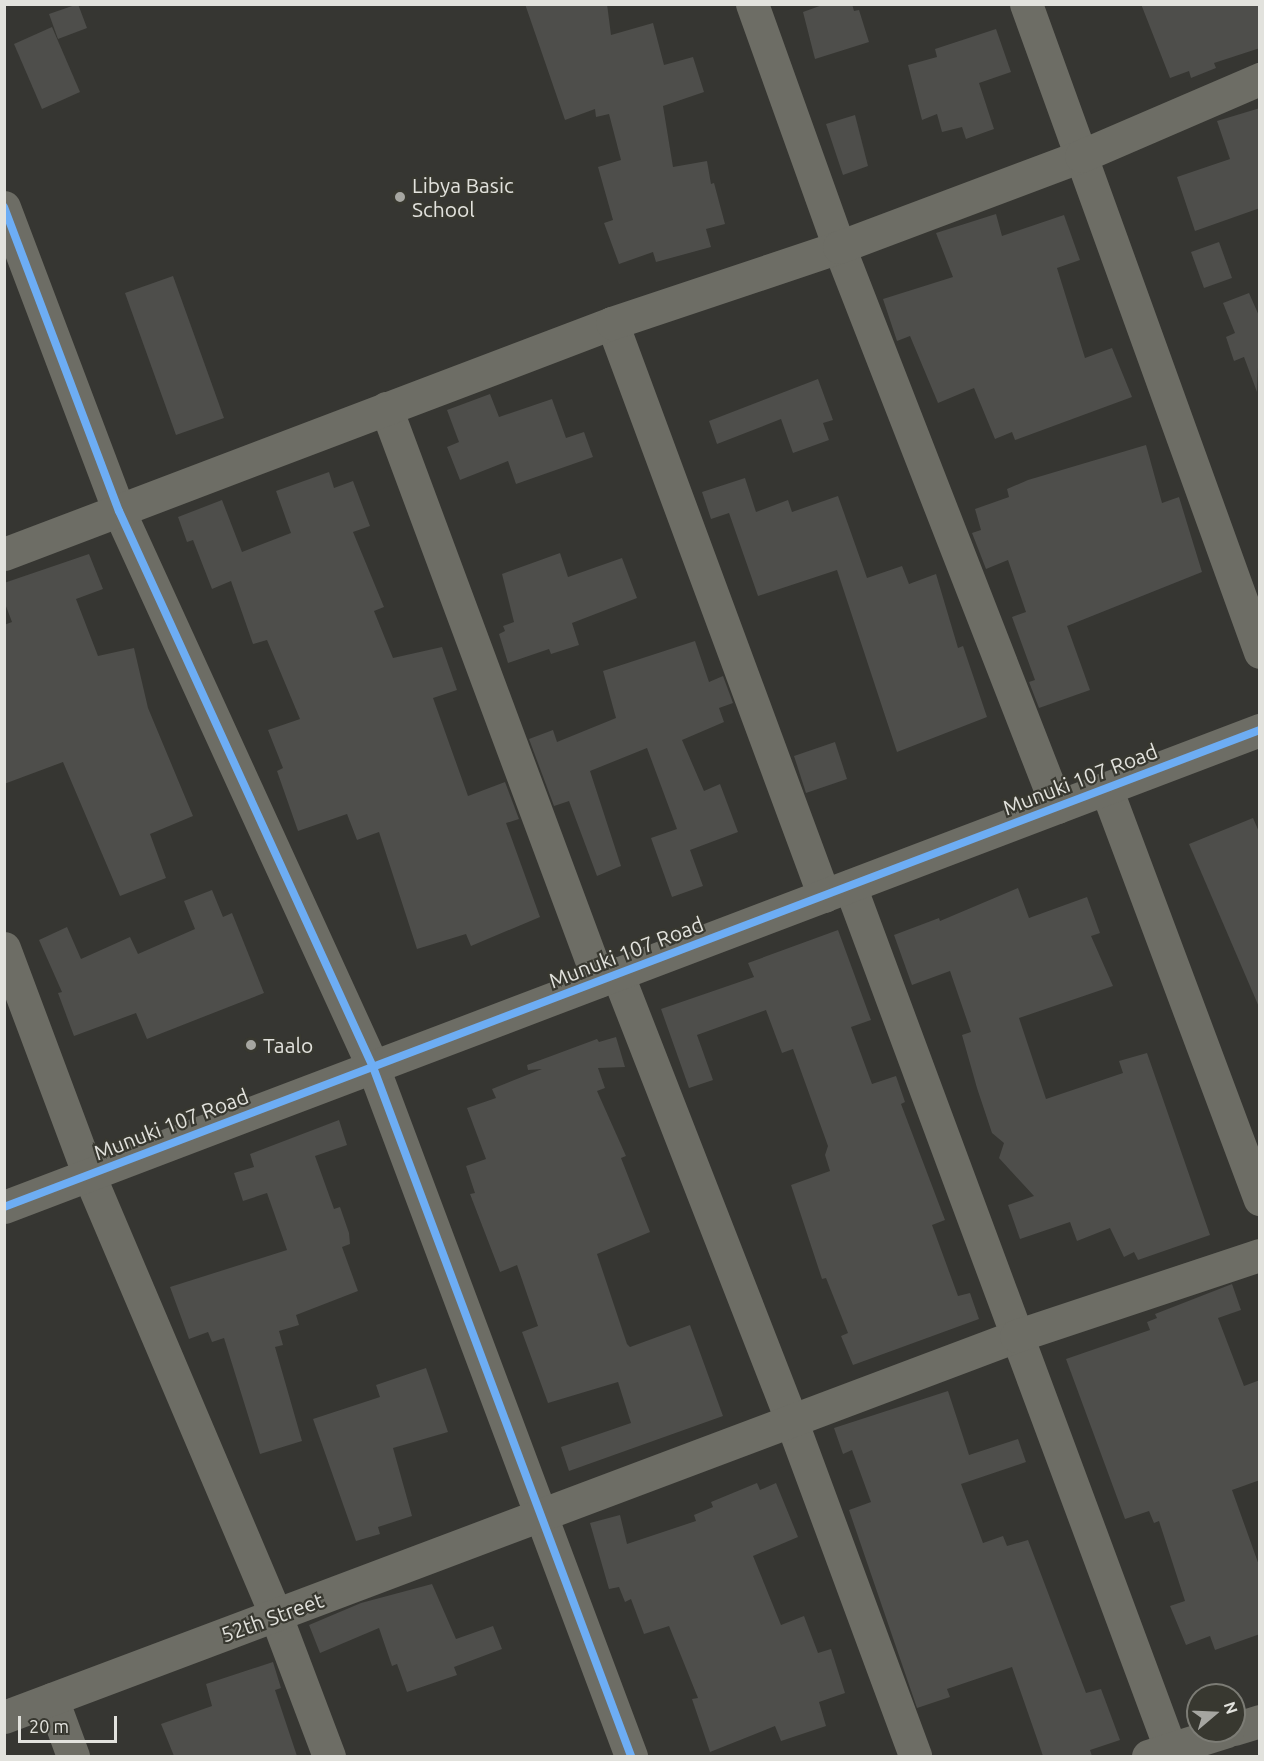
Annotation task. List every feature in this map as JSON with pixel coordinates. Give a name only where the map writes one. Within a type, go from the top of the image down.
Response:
[{"type":"street","points":[[752,4],[839,247],[1057,807]]},
{"type":"street","points":[[1026,4],[1260,652]]},
{"type":"street","points":[[4,554],[612,323],[839,247],[1081,156],[1260,79]]},
{"type":"street","points":[[4,207],[119,511],[373,1067],[539,1517],[631,1756]]},
{"type":"street","points":[[612,323],[1016,1336],[1163,1754],[1194,1743]]},
{"type":"street","points":[[386,408],[608,977],[791,1420],[915,1756]]},
{"type":"street","name":"Munuki 107 Road","points":[[4,1207],[1260,730]]},
{"type":"street","points":[[1106,788],[1260,1199]]},
{"type":"street","points":[[4,948],[89,1175],[276,1616],[329,1756]]},
{"type":"street","name":"52th Street","points":[[4,1717],[1016,1336],[1260,1255]]},
{"type":"street","points":[[52,1699],[73,1756]]},
{"type":"building","points":[[78,4],[87,28],[58,39],[49,14]]},
{"type":"building","points":[[525,4],[607,4],[611,35],[653,23],[664,65],[693,57],[704,92],[663,106],[673,167],[707,161],[711,184],[714,183],[725,224],[706,229],[711,247],[656,262],[653,252],[619,264],[604,223],[613,220],[598,167],[621,160],[609,114],[596,117],[595,109],[565,120]]},
{"type":"building","points":[[825,4],[852,4],[854,11],[859,10],[869,42],[815,59],[803,12]]},
{"type":"building","points":[[1141,4],[1260,4],[1260,48],[1214,63],[1216,68],[1191,78],[1189,71],[1170,78]]},
{"type":"building","points":[[52,27],[80,92],[42,109],[14,44]]},
{"type":"building","points":[[996,29],[1011,72],[979,83],[994,129],[966,139],[962,127],[942,132],[937,114],[922,120],[908,65],[937,57],[935,49]]},
{"type":"building","points":[[1260,108],[1260,208],[1195,231],[1177,177],[1230,159],[1217,121]]},
{"type":"building","points":[[855,115],[868,166],[843,175],[826,124]]},
{"type":"building","points":[[996,214],[1002,236],[1064,215],[1080,260],[1057,268],[1085,358],[1112,348],[1132,397],[1015,440],[1012,432],[995,439],[974,388],[938,403],[910,336],[897,341],[883,299],[953,277],[936,233]]},
{"type":"building","points":[[1219,242],[1232,278],[1204,288],[1191,252]]},
{"type":"building","points":[[173,276],[224,418],[176,435],[125,293]]},
{"type":"building","points":[[1249,293],[1260,318],[1257,392],[1244,357],[1234,361],[1226,337],[1235,333],[1223,303]]},
{"type":"building","points":[[818,379],[833,420],[823,423],[829,440],[793,453],[781,419],[717,444],[709,421]]},
{"type":"building","points":[[490,394],[499,417],[552,399],[566,438],[584,432],[593,457],[516,484],[508,461],[460,480],[447,447],[459,442],[447,410]]},
{"type":"building","points":[[1146,445],[1162,503],[1179,497],[1202,572],[1067,626],[1090,690],[1039,708],[1029,682],[1035,680],[1012,617],[1026,612],[1008,560],[986,569],[972,533],[981,530],[975,509],[1009,497],[1007,489],[1028,480]]},
{"type":"building","points":[[329,472],[334,488],[353,481],[370,526],[353,532],[384,607],[374,611],[393,658],[442,647],[457,690],[433,698],[468,796],[505,782],[519,819],[506,823],[540,917],[471,946],[466,934],[417,949],[379,832],[357,840],[347,814],[298,831],[277,771],[283,768],[268,730],[300,719],[267,640],[253,644],[231,581],[212,589],[193,540],[187,542],[178,517],[222,500],[242,552],[291,533],[276,491]]},
{"type":"building","points":[[745,478],[756,512],[788,500],[792,512],[838,496],[867,578],[902,566],[909,584],[936,574],[958,648],[963,646],[987,717],[897,752],[837,570],[758,596],[729,513],[711,519],[702,492]]},
{"type":"building","points":[[560,553],[568,577],[622,558],[637,598],[572,623],[579,645],[551,654],[549,649],[508,663],[499,634],[505,631],[503,626],[514,622],[502,574]]},
{"type":"building","points":[[89,554],[103,589],[76,599],[98,656],[134,648],[148,708],[193,816],[150,834],[166,878],[120,896],[63,762],[4,784],[4,625],[12,622],[4,601],[4,583]]},
{"type":"building","points":[[695,641],[709,682],[723,676],[733,703],[719,708],[724,722],[682,740],[704,791],[720,784],[738,832],[690,850],[703,886],[672,897],[651,838],[677,829],[647,748],[590,771],[621,866],[597,876],[569,801],[554,806],[529,739],[553,730],[557,742],[616,718],[603,671]]},
{"type":"building","points":[[835,742],[847,779],[806,793],[794,756]]},
{"type":"building","points":[[1253,818],[1260,834],[1259,1007],[1189,844]]},
{"type":"building","points":[[1018,888],[1029,918],[1087,897],[1100,933],[1091,936],[1113,986],[1019,1018],[1046,1099],[1123,1073],[1119,1061],[1147,1053],[1210,1235],[1138,1260],[1134,1252],[1124,1257],[1110,1228],[1077,1241],[1070,1222],[1020,1239],[1008,1205],[1034,1196],[999,1158],[1004,1143],[992,1133],[977,1088],[962,1035],[971,1032],[950,971],[912,985],[894,935],[939,918],[940,921]]},
{"type":"building","points":[[212,890],[223,917],[232,913],[264,993],[147,1039],[136,1013],[74,1036],[58,993],[62,992],[39,940],[67,927],[81,959],[130,937],[138,954],[195,929],[184,901]]},
{"type":"building","points":[[838,930],[871,1020],[851,1027],[872,1084],[896,1076],[905,1102],[901,1104],[945,1220],[932,1225],[958,1296],[970,1293],[979,1319],[853,1365],[841,1336],[848,1333],[826,1278],[822,1279],[791,1185],[830,1171],[825,1155],[828,1146],[793,1049],[782,1053],[766,1010],[697,1035],[713,1080],[689,1088],[661,1009],[754,977],[748,963]]},
{"type":"building","points":[[616,1037],[625,1067],[598,1068],[605,1088],[597,1091],[626,1156],[621,1158],[650,1232],[597,1254],[627,1344],[630,1347],[690,1325],[723,1416],[569,1471],[561,1447],[631,1423],[618,1382],[548,1403],[522,1332],[538,1326],[517,1265],[500,1272],[470,1194],[475,1193],[466,1166],[486,1159],[467,1108],[496,1098],[492,1089],[542,1069],[528,1070],[527,1065],[597,1039],[599,1042]]},
{"type":"building","points":[[339,1120],[347,1145],[315,1156],[334,1209],[340,1207],[349,1233],[350,1244],[342,1247],[358,1291],[296,1315],[299,1325],[279,1331],[283,1345],[275,1347],[302,1441],[260,1454],[224,1338],[212,1342],[208,1332],[189,1339],[170,1287],[287,1250],[267,1193],[243,1201],[234,1173],[254,1167],[250,1154]]},
{"type":"building","points":[[1232,1284],[1241,1310],[1218,1318],[1244,1386],[1260,1380],[1260,1480],[1232,1490],[1260,1568],[1260,1634],[1215,1650],[1210,1636],[1186,1645],[1170,1606],[1185,1601],[1159,1521],[1154,1523],[1149,1511],[1125,1519],[1066,1359],[1150,1330],[1147,1322],[1157,1318],[1155,1314]]},
{"type":"building","points":[[426,1368],[448,1432],[393,1448],[412,1516],[378,1527],[380,1534],[356,1541],[313,1419],[380,1397],[376,1385]]},
{"type":"building","points":[[948,1391],[969,1455],[1018,1439],[1026,1462],[961,1484],[983,1543],[1003,1536],[1007,1546],[1028,1540],[1086,1693],[1101,1689],[1120,1740],[1090,1750],[1092,1756],[1043,1756],[1012,1667],[947,1689],[950,1697],[917,1708],[849,1510],[871,1502],[852,1450],[843,1454],[834,1428]]},
{"type":"building","points":[[757,1483],[760,1490],[776,1483],[798,1537],[753,1556],[781,1625],[804,1616],[818,1653],[831,1649],[845,1693],[819,1702],[826,1726],[781,1741],[775,1726],[710,1752],[692,1699],[698,1698],[669,1626],[644,1634],[631,1599],[625,1602],[619,1587],[609,1589],[590,1523],[620,1515],[627,1544],[696,1521],[694,1515],[713,1507],[711,1502]]},
{"type":"building","points":[[432,1584],[456,1639],[493,1626],[502,1649],[454,1667],[457,1675],[407,1692],[397,1664],[392,1666],[379,1628],[320,1653],[309,1625],[361,1603]]},
{"type":"building","points":[[273,1662],[281,1688],[275,1690],[297,1756],[174,1756],[161,1724],[212,1706],[206,1684]]},
{"type":"cycle path","points":[[4,207],[119,511],[373,1067],[631,1756]]},
{"type":"cycle path","points":[[4,1207],[1260,730]]},
{"type":"place","name":"Libya Basic School","points":[[400,197]]},
{"type":"place","name":"Taalo","points":[[251,1045]]}]
